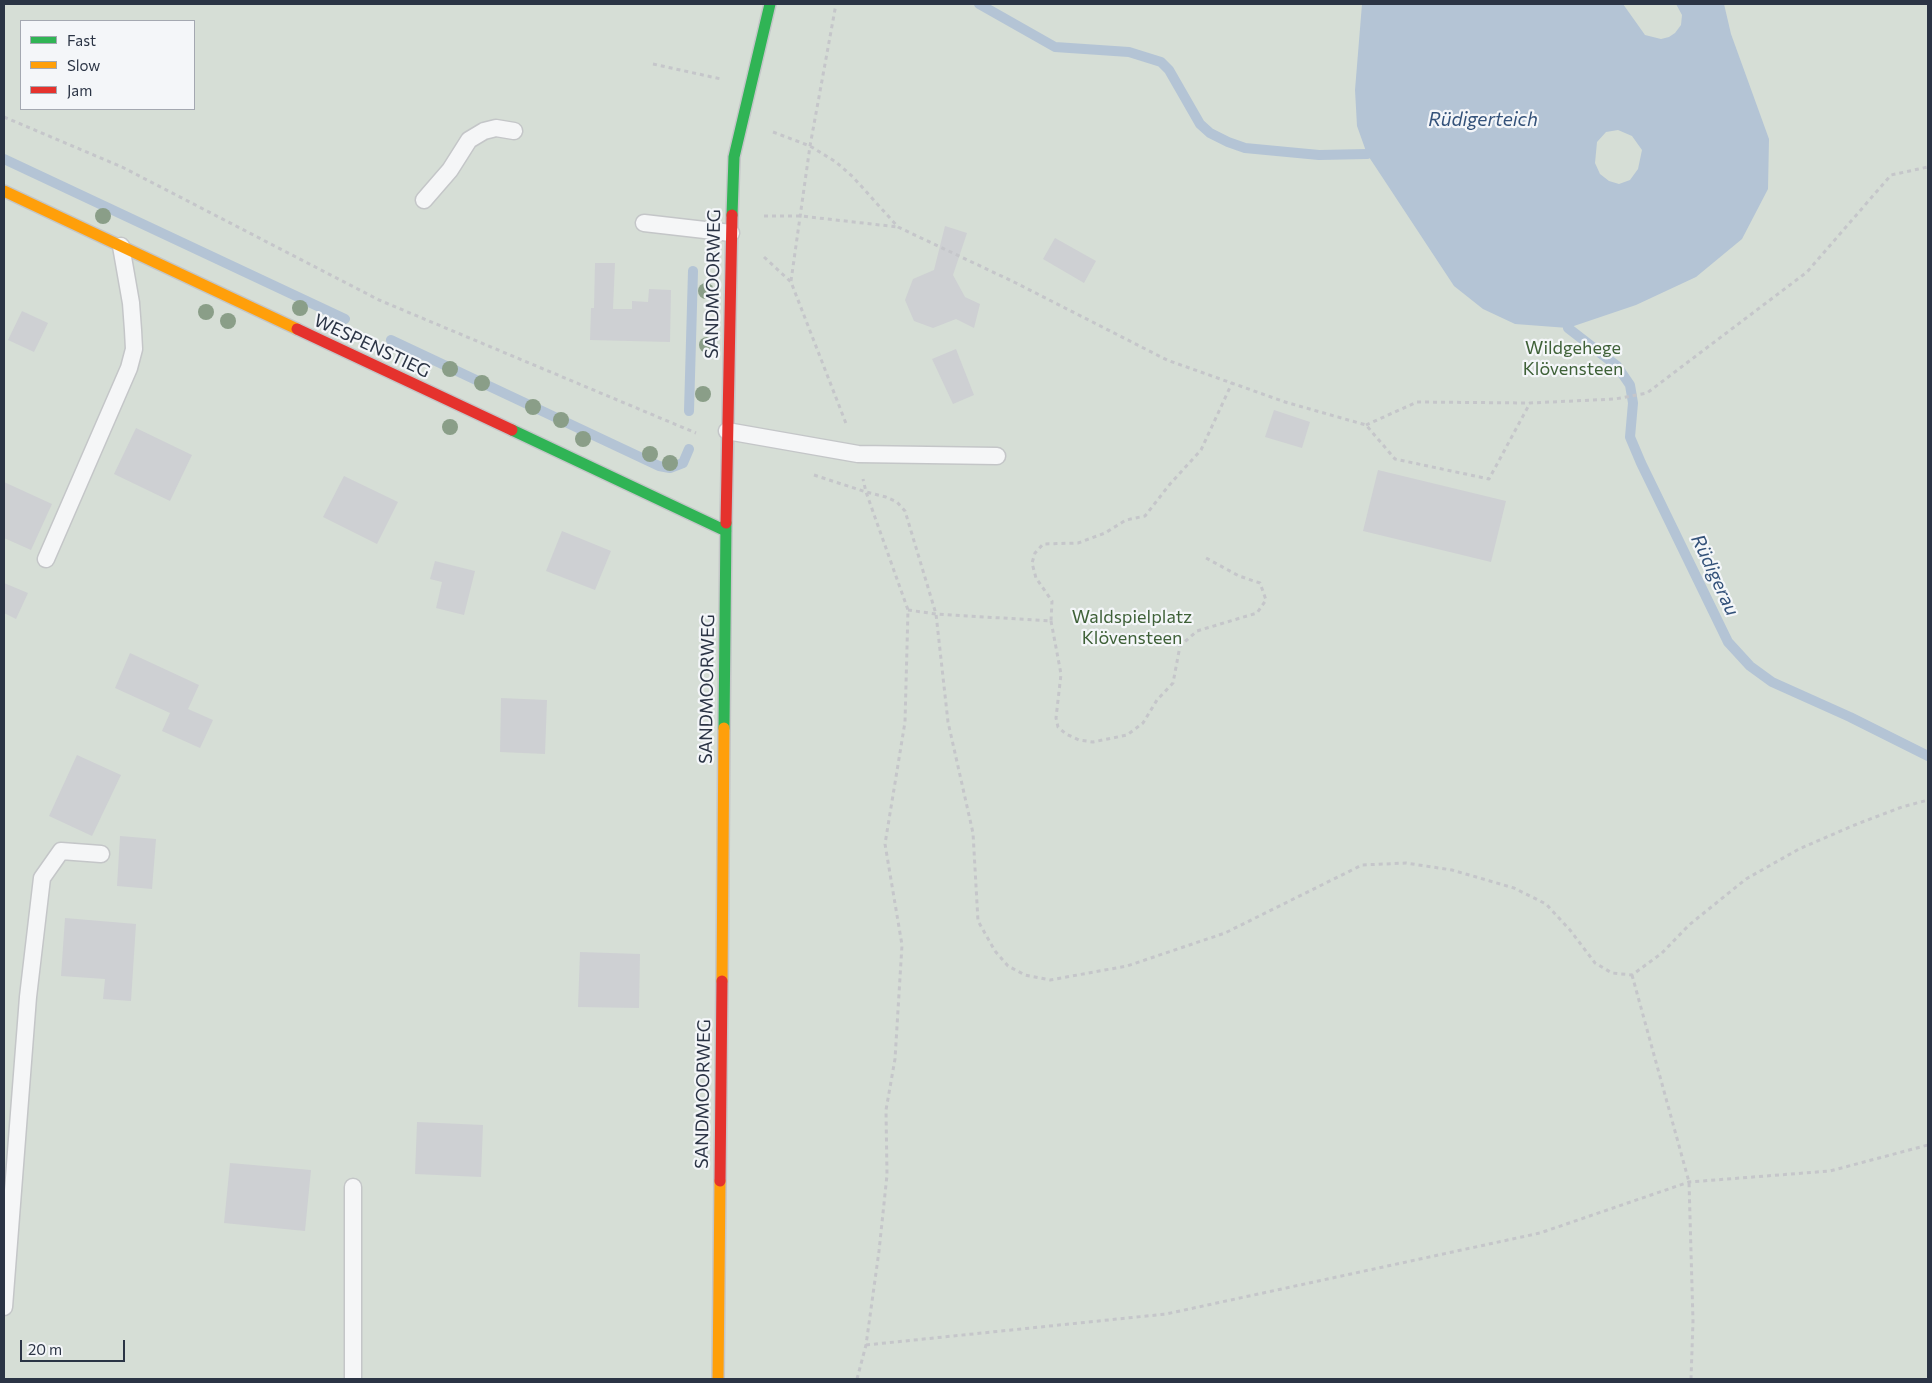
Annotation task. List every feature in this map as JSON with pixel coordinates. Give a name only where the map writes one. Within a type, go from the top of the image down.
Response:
[{"type":"street","name":"SANDMOORWEG","points":[[718,1379],[727,431],[731,216],[734,157],[770,4]]},
{"type":"street","name":"WESPENSTIEG","points":[[4,191],[726,531]]},
{"type":"lane","points":[[424,200],[450,170],[469,140],[484,131],[496,128],[514,131]]},
{"type":"lane","points":[[644,223],[731,233]]},
{"type":"lane","points":[[46,559],[130,368],[134,348],[133,330],[131,303],[121,246]]},
{"type":"lane","points":[[727,431],[858,454],[997,456]]},
{"type":"lane","points":[[4,1308],[28,997],[42,878],[61,852],[101,854]]},
{"type":"lane","points":[[353,1186],[353,1379]]},
{"type":"path","points":[[836,4],[810,146],[791,282],[858,454],[866,492],[908,610],[905,722],[885,844],[902,945],[895,1059],[886,1110],[887,1175],[879,1251],[866,1345],[857,1379]]},
{"type":"path","points":[[653,64],[751,86]]},
{"type":"path","points":[[743,120],[810,146],[836,162],[853,177],[898,227]]},
{"type":"path","points":[[1366,425],[1417,402],[1530,403],[1615,399],[1647,393],[1807,272],[1891,175],[1928,167]]},
{"type":"path","points":[[731,216],[801,216],[898,227],[1016,283],[1167,360],[1285,402],[1366,425],[1394,459],[1489,479],[1530,403]]},
{"type":"path","points":[[1206,558],[1239,576],[1260,583],[1266,600],[1257,613],[1196,631],[1180,646],[1173,683],[1157,700],[1143,723],[1126,736],[1093,742],[1079,740],[1066,734],[1058,727],[1056,718],[1061,674],[1051,621],[1052,601],[1036,578],[1032,563],[1035,552],[1043,544],[1078,543],[1105,533],[1126,520],[1145,516],[1170,484],[1201,450],[1232,383]]},
{"type":"path","points":[[908,610],[936,614],[1051,621]]},
{"type":"path","points":[[1025,975],[1050,980],[1126,966],[1225,933],[1362,866],[1406,862],[1452,870],[1514,888],[1546,904],[1570,930],[1595,963],[1612,973],[1632,975],[1662,953],[1689,926],[1746,879],[1807,845],[1902,807],[1928,800]]},
{"type":"path","points":[[1632,975],[1689,1182],[1693,1321],[1690,1379]]},
{"type":"path","points":[[866,1345],[1166,1314],[1540,1233],[1689,1182],[1830,1171],[1928,1144]]},
{"type":"green space","points":[[4,4],[1928,4],[1928,1379],[4,1379]]},
{"type":"water","name":"Rüdigerteich","points":[[1362,4],[1623,4],[1645,35],[1661,39],[1675,33],[1681,25],[1682,15],[1676,4],[1724,4],[1731,34],[1769,139],[1768,189],[1742,239],[1696,277],[1636,305],[1568,328],[1515,324],[1483,309],[1454,286],[1367,154],[1357,126],[1355,90]],"holes":[[[1618,130],[1632,136],[1642,150],[1638,169],[1630,180],[1619,184],[1609,181],[1600,174],[1595,163],[1597,142],[1606,132]]]},
{"type":"building","points":[[945,226],[967,233],[953,275],[965,297],[980,304],[974,328],[956,319],[933,328],[914,321],[905,300],[913,279],[934,270]]},
{"type":"building","points":[[1055,238],[1096,261],[1084,283],[1043,259]]},
{"type":"building","points":[[595,263],[615,263],[613,309],[632,309],[632,301],[648,302],[649,289],[671,290],[670,342],[590,340],[591,308],[594,308]]},
{"type":"building","points":[[22,311],[48,323],[34,352],[8,340]]},
{"type":"building","points":[[956,349],[974,395],[953,404],[932,359]]},
{"type":"building","points":[[1274,410],[1310,422],[1302,448],[1265,437]]},
{"type":"building","points":[[136,428],[192,455],[170,501],[114,474]]},
{"type":"building","points":[[1378,470],[1506,501],[1491,562],[1363,531]]},
{"type":"building","points":[[344,476],[398,502],[377,544],[323,517]]},
{"type":"building","points":[[4,482],[52,504],[31,550],[4,538]]},
{"type":"building","points":[[562,531],[611,551],[595,590],[546,571]]},
{"type":"building","points":[[435,561],[475,571],[464,615],[436,608],[442,582],[430,579]]},
{"type":"building","points":[[4,583],[28,593],[16,619],[4,613]]},
{"type":"building","points":[[130,653],[199,685],[188,709],[213,720],[200,748],[162,731],[170,713],[115,688]]},
{"type":"building","points":[[501,698],[547,700],[545,754],[500,752]]},
{"type":"building","points":[[77,755],[121,775],[92,836],[49,816]]},
{"type":"building","points":[[120,836],[156,839],[152,889],[117,886]]},
{"type":"building","points":[[65,918],[136,924],[131,1001],[103,999],[105,979],[61,976]]},
{"type":"building","points":[[580,952],[640,954],[639,1008],[578,1007]]},
{"type":"building","points":[[417,1122],[483,1125],[481,1177],[415,1174]]},
{"type":"building","points":[[230,1163],[311,1170],[305,1231],[224,1223]]},
{"type":"waterway","points":[[979,4],[1055,47],[1129,52],[1161,62],[1169,70],[1200,124],[1210,133],[1228,142],[1245,148],[1319,155],[1367,154]]},
{"type":"waterway","points":[[4,159],[345,319]]},
{"type":"waterway","points":[[689,411],[693,271]]},
{"type":"waterway","name":"Rüdigerau","points":[[1568,328],[1617,366],[1630,385],[1633,403],[1630,437],[1728,642],[1750,666],[1772,682],[1850,717],[1928,756]]},
{"type":"waterway","points":[[391,340],[659,466],[670,468],[683,463],[689,449]]},
{"type":"traffic: fast","points":[[732,215],[734,157],[770,4]]},
{"type":"traffic: fast","points":[[512,430],[726,531]]},
{"type":"traffic: fast","points":[[724,728],[726,523]]},
{"type":"traffic: slow","points":[[4,191],[297,329]]},
{"type":"traffic: slow","points":[[722,981],[724,728]]},
{"type":"traffic: slow","points":[[718,1379],[720,1181]]},
{"type":"traffic: jam","points":[[726,523],[732,215]]},
{"type":"traffic: jam","points":[[297,329],[512,430]]},
{"type":"traffic: jam","points":[[720,1181],[722,981]]},
{"type":"park label","name":"Wildgehege Klövensteen","points":[[1573,358]]},
{"type":"park label","name":"Waldspielplatz Klövensteen","points":[[1132,628]]}]
